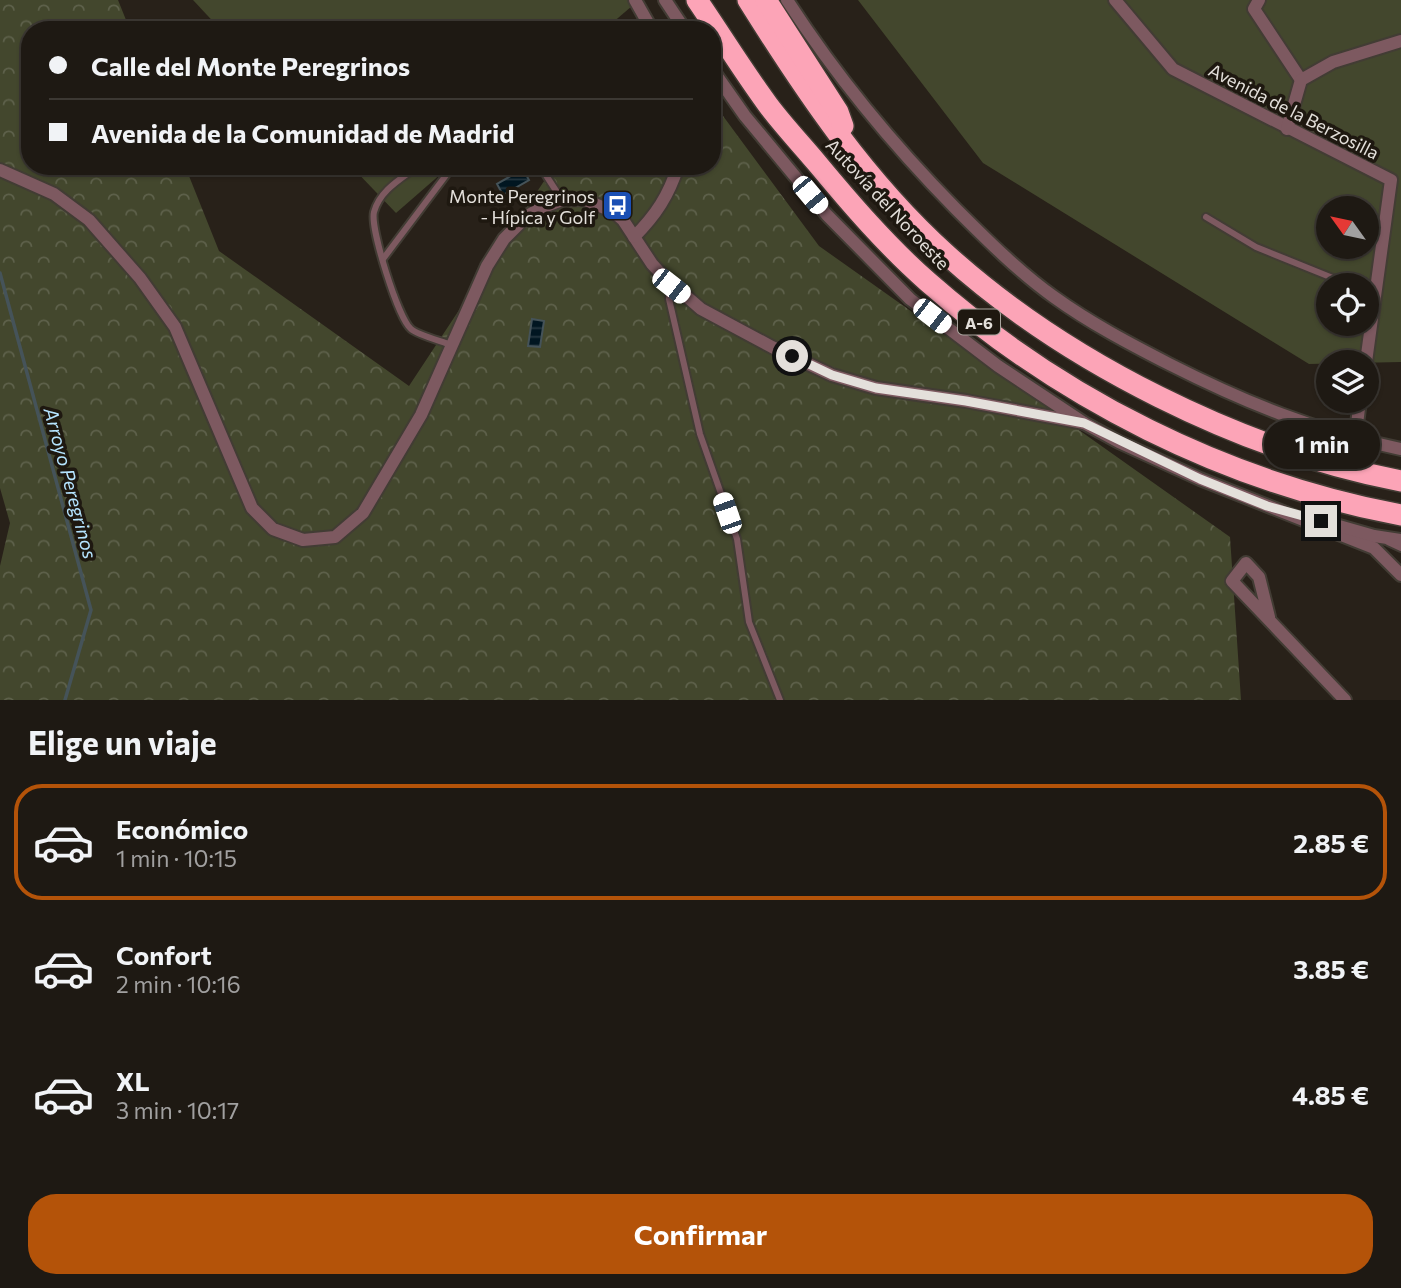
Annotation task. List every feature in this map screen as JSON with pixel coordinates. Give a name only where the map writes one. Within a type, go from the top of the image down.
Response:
[{"type":"highway","name":"Autovía del Noroeste","points":[[697,0],[711,21]]},
{"type":"highway","name":"Autovía del Noroeste","points":[[748,0],[795,76],[855,157],[946,254],[1040,329],[1144,390],[1247,436],[1365,474],[1401,481]]},
{"type":"highway","points":[[766,0],[838,112],[855,157]]},
{"type":"highway","name":"Autovía del Noroeste","points":[[721,35],[769,106],[848,201],[927,281],[1022,356],[1132,423],[1238,470],[1363,508],[1401,515]]},
{"type":"street","points":[[635,0],[647,21]]},
{"type":"street","points":[[665,0],[679,21]]},
{"type":"street","points":[[787,0],[849,88],[907,159],[993,246],[1054,297],[1125,342],[1218,389],[1279,415],[1355,439],[1401,449]]},
{"type":"street","name":"Avenida de la Berzosilla","points":[[1115,0],[1173,69],[1287,129],[1396,181],[1376,273]]},
{"type":"street","points":[[1259,0],[1254,9],[1301,80]]},
{"type":"street","points":[[1287,129],[1301,80],[1333,62],[1401,41]]},
{"type":"street","points":[[721,82],[745,116],[827,215],[910,299],[998,366],[1084,423],[1200,479],[1374,548],[1401,575]]},
{"type":"street","points":[[0,170],[54,194],[89,220],[140,278],[175,327],[252,508],[273,529],[303,540],[335,537],[363,513],[421,415],[487,266],[504,239],[527,216],[562,201],[583,199],[602,206],[623,220],[652,264],[671,286],[701,309],[832,375],[876,388],[966,401],[1084,423]]},
{"type":"street","points":[[634,237],[653,218],[670,191],[675,175]]},
{"type":"street","points":[[1355,439],[1358,413]]},
{"type":"street","points":[[1267,506],[1374,536],[1401,540]]},
{"type":"street","points":[[1269,617],[1345,700]]},
{"type":"lane","points":[[406,175],[383,193],[373,214],[377,238],[395,301],[411,329],[452,346]]},
{"type":"lane","points":[[383,259],[446,175]]},
{"type":"lane","points":[[546,175],[562,201]]},
{"type":"lane","points":[[1206,217],[1256,247],[1320,273]]},
{"type":"lane","points":[[671,286],[669,299],[700,434],[737,539],[749,622],[780,700]]},
{"type":"lane","points":[[1374,536],[1401,548]]},
{"type":"green space","points":[[0,0],[118,0],[126,21],[21,21],[21,175],[189,175],[219,251],[409,386],[548,175],[721,175],[721,113],[819,246],[1230,537],[1241,700],[0,700],[0,566],[10,523],[0,488]]},
{"type":"green space","points":[[193,0],[629,0],[632,6],[614,21],[213,21]]},
{"type":"green space","points":[[858,0],[1401,0],[1401,362],[1379,362],[1379,350],[1316,350],[1316,364],[1309,364],[983,163]]},
{"type":"green space","points":[[360,175],[440,175],[396,213]]},
{"type":"water","points":[[513,175],[526,175],[529,180],[503,195],[497,184]]},
{"type":"water","points":[[532,319],[544,321],[540,347],[528,346]]},
{"type":"waterway","name":"Arroyo Peregrinos","points":[[0,273],[91,610],[65,700]]},
{"type":"place","name":"Monte Peregrinos - Hípica y Golf","points":[[618,206]]},
{"type":"route","points":[[792,356],[832,375],[876,388],[966,401],[1084,423],[1200,479],[1267,506],[1321,521]]}]
